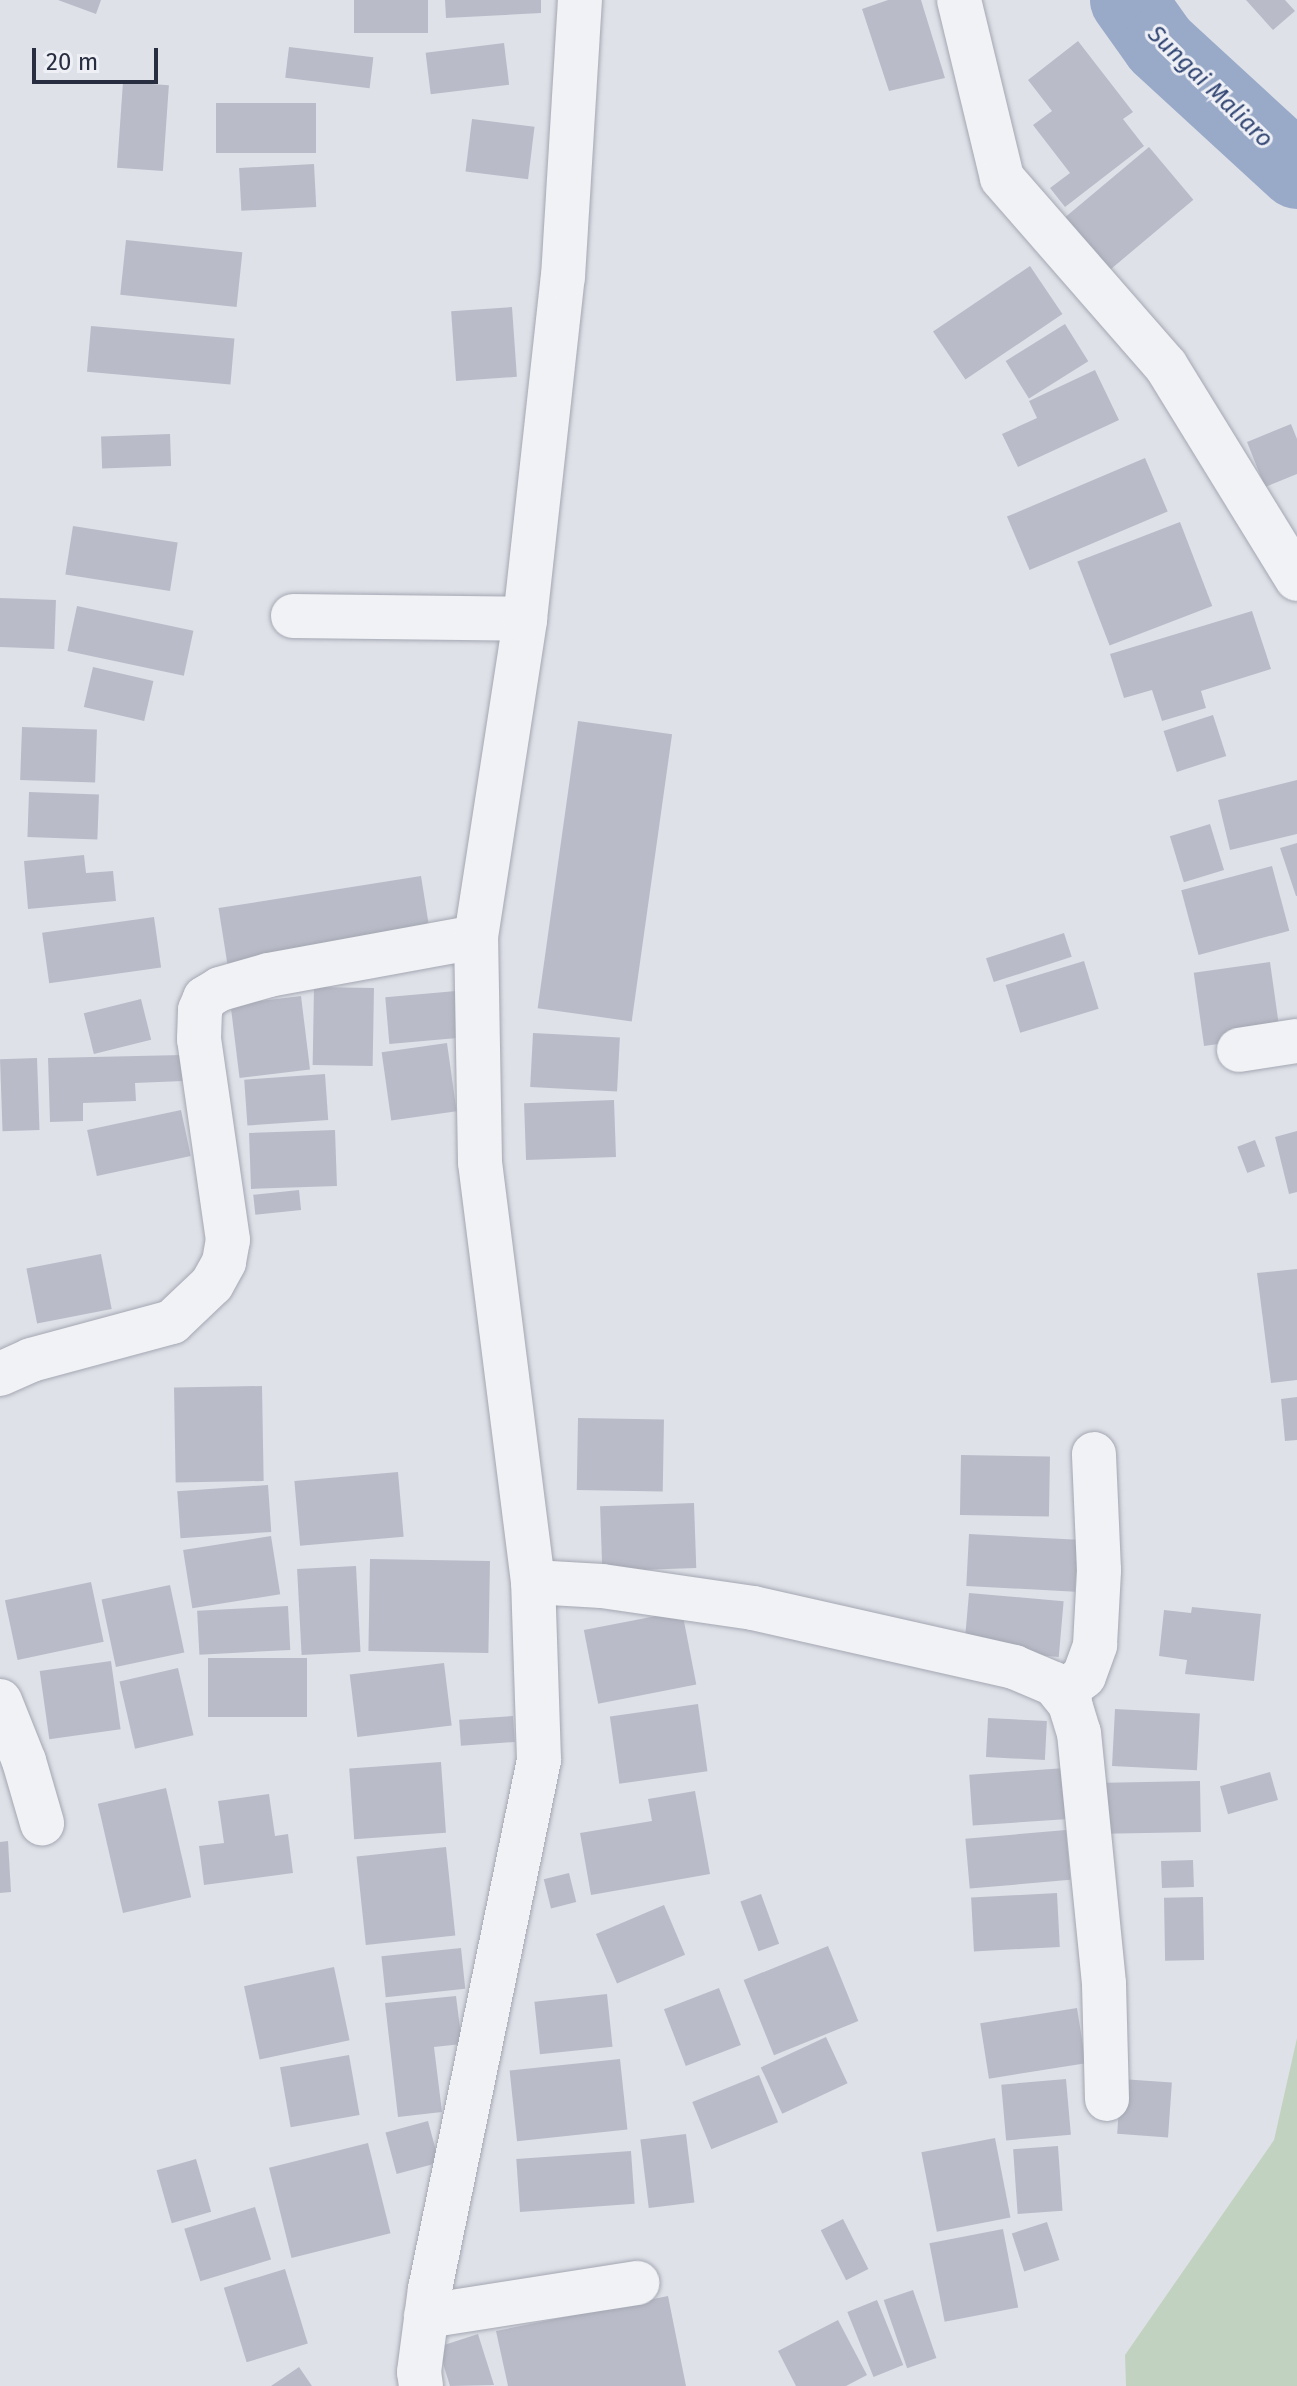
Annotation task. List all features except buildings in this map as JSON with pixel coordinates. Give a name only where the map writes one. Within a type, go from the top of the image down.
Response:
[{"type":"street","points":[[421,2386],[426,2316],[539,1760],[533,1582],[480,1162],[476,937],[525,619],[563,277],[580,0]]},
{"type":"street","points":[[959,0],[1002,178],[1166,366],[1297,579]]},
{"type":"street","points":[[293,616],[525,619]]},
{"type":"street","points":[[0,1374],[31,1360],[172,1322],[195,1302],[218,1273],[228,1240],[199,1039],[200,1010],[205,998],[220,989],[269,975],[476,937]]},
{"type":"street","points":[[1239,1050],[1297,1041]]},
{"type":"street","points":[[1063,1692],[1084,1676],[1095,1645],[1099,1570],[1094,1454]]},
{"type":"street","points":[[533,1582],[602,1586],[753,1608],[1014,1667],[1039,1674],[1063,1692],[1079,1733],[1104,1984],[1107,2099]]},
{"type":"street","points":[[0,1701],[24,1761],[42,1823]]},
{"type":"street","points":[[426,2316],[637,2283]]},
{"type":"green space","points":[[1297,2038],[1297,2386],[1126,2386],[1125,2355],[1274,2140]]},
{"type":"waterway","name":"Sungai Maliaro","points":[[1128,0],[1160,45],[1297,171]]}]
